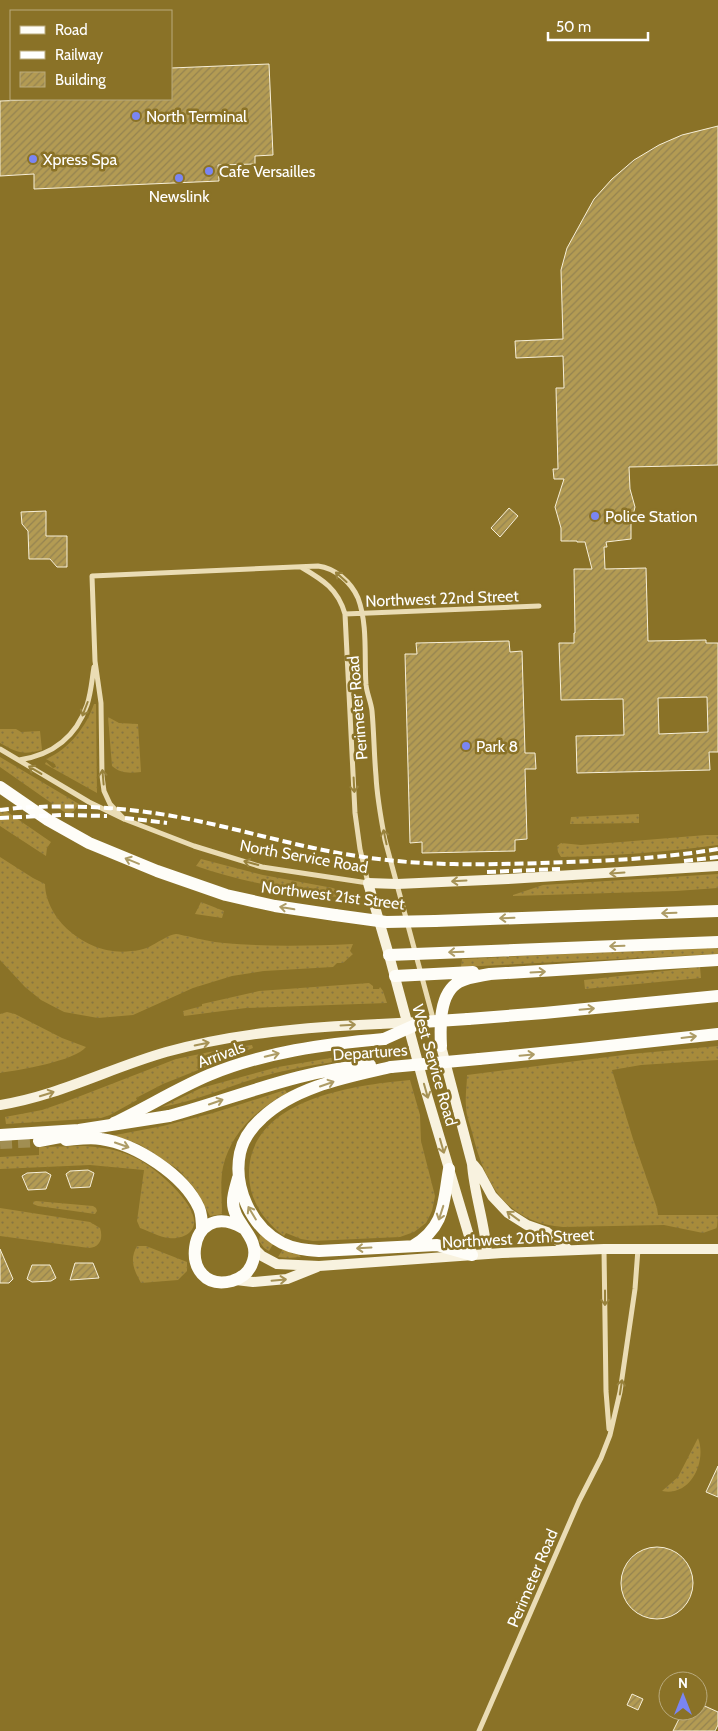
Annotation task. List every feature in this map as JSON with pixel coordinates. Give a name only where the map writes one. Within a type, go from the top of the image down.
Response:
[{"type":"main road","name":"Northwest 21st Street","points":[[0,787],[48,820],[89,843],[165,874],[249,901],[386,922],[714,910]]},
{"type":"main road","points":[[390,955],[718,942]]},
{"type":"main road","points":[[441,1046],[441,1025],[450,989],[465,979],[490,974],[718,960]]},
{"type":"main road","points":[[395,976],[472,972],[490,974]]},
{"type":"main road","points":[[422,1022],[718,996]]},
{"type":"main road","name":"Arrivals","points":[[202,1230],[201,1214],[198,1206],[188,1193],[171,1173],[139,1152],[126,1146],[100,1139],[39,1141],[83,1133],[110,1125],[211,1074],[256,1059],[310,1046],[384,1039],[422,1022]]},
{"type":"main road","name":"Departures","points":[[0,1135],[78,1130],[169,1116],[289,1079],[330,1070],[369,1065],[391,1067],[581,1050],[718,1034]]},
{"type":"main road","points":[[391,1067],[344,1078],[312,1089],[273,1109],[263,1117],[247,1135],[240,1153],[240,1184],[246,1204],[257,1222],[274,1237],[300,1249],[319,1251],[437,1245],[472,1255]]},
{"type":"main road","points":[[413,1246],[427,1236],[440,1219],[449,1169]]},
{"type":"main road","points":[[239,1174],[233,1202],[237,1216],[252,1240],[254,1256],[248,1270],[236,1280],[229,1282],[214,1281],[208,1278],[198,1267],[194,1251],[195,1242],[202,1230],[217,1222],[235,1223],[243,1228]]},
{"type":"street","name":"Perimeter Road","points":[[301,567],[326,583],[337,595],[345,614],[356,813],[360,850],[368,883]]},
{"type":"street","name":"Perimeter Road","points":[[124,819],[110,804],[104,791],[102,776],[102,703],[95,661],[92,576],[301,567],[329,568],[339,575],[357,596],[363,614],[366,688],[372,709],[377,789],[385,840],[397,884]]},
{"type":"street","name":"Northwest 22nd Street","points":[[345,614],[539,606]]},
{"type":"street","name":"Perimeter Road","points":[[18,760],[35,758],[49,752],[73,731],[88,703],[95,661]]},
{"type":"street","name":"North Service Road","points":[[0,749],[89,802],[124,819],[194,846],[262,867],[368,883],[397,884],[585,875],[718,866]]},
{"type":"street","name":"West Service Road","points":[[368,883],[390,955],[424,1085],[469,1236],[472,1255]]},
{"type":"street","name":"West Service Road","points":[[397,884],[472,1164],[474,1183],[484,1224],[487,1254]]},
{"type":"street","name":"Departures","points":[[0,1105],[46,1094],[141,1060],[187,1047],[270,1032],[317,1027],[422,1022]]},
{"type":"street","points":[[472,1164],[478,1170],[492,1196],[508,1213],[526,1225],[547,1232],[568,1250]]},
{"type":"street","name":"Northwest 20th Street","points":[[254,1248],[262,1256],[277,1264],[319,1266],[568,1250],[718,1249]]},
{"type":"street","name":"Perimeter Road","points":[[604,1249],[606,1391],[610,1435]]},
{"type":"street","name":"Perimeter Road","points":[[479,1731],[581,1496],[602,1458],[610,1435],[620,1392],[635,1289],[638,1249]]},
{"type":"street","name":"Northwest 20th Street","points":[[236,1280],[253,1282],[286,1280],[319,1266]]},
{"type":"shaded area","points":[[94,704],[96,704],[97,793],[45,764],[46,762],[53,768],[56,767],[55,764],[46,759],[62,749],[76,736],[91,713]]},
{"type":"shaded area","points":[[108,717],[119,723],[138,724],[141,772],[122,772],[112,766]]},
{"type":"shaded area","points":[[0,729],[16,729],[21,732],[40,731],[42,750],[25,753],[11,749],[0,743]]},
{"type":"shaded area","points":[[0,757],[79,804],[70,816],[0,767]]},
{"type":"shaded area","points":[[0,807],[51,842],[47,848],[46,856],[0,826]]},
{"type":"shaded area","points":[[639,814],[639,823],[570,824],[571,817]]},
{"type":"shaded area","points":[[718,835],[718,845],[601,856],[561,857],[557,846],[561,843],[581,845]]},
{"type":"shaded area","points":[[0,857],[45,884],[47,898],[53,912],[62,924],[87,943],[101,949],[116,951],[138,950],[149,947],[166,937],[176,934],[215,942],[240,944],[289,946],[353,944],[350,951],[353,954],[343,963],[337,963],[333,967],[264,971],[232,976],[193,988],[133,1015],[98,1018],[64,1012],[41,1000],[25,987],[0,960]]},
{"type":"shaded area","points":[[201,859],[263,875],[333,888],[335,889],[336,897],[231,877],[196,866]]},
{"type":"shaded area","points":[[718,874],[718,888],[513,896],[543,885]]},
{"type":"shaded area","points":[[201,902],[224,911],[222,918],[195,914]]},
{"type":"shaded area","points":[[718,947],[718,954],[461,967],[462,959]]},
{"type":"shaded area","points":[[700,967],[701,978],[585,989],[584,980]]},
{"type":"shaded area","points":[[369,983],[373,986],[373,989],[379,989],[380,987],[387,1003],[246,1008],[184,1016],[183,1011],[202,1006],[202,1004],[259,991]]},
{"type":"shaded area","points":[[7,1012],[86,1047],[71,1057],[59,1061],[0,1073],[0,1014]]},
{"type":"shaded area","points":[[252,1045],[253,1048],[163,1084],[136,1098],[137,1100],[110,1115],[101,1118],[6,1124],[5,1117],[42,1110],[176,1059]]},
{"type":"shaded area","points":[[718,1046],[718,1060],[641,1065],[612,1070],[658,1215],[718,1215],[717,1228],[703,1233],[664,1225],[563,1227],[543,1224],[526,1218],[512,1208],[491,1183],[483,1167],[467,1116],[467,1075],[631,1054]]},
{"type":"shaded area","points":[[388,1053],[389,1055],[292,1069],[162,1107],[201,1088],[278,1067],[342,1056]]},
{"type":"shaded area","points":[[410,1080],[420,1115],[421,1141],[435,1196],[432,1211],[426,1223],[414,1232],[400,1237],[313,1241],[286,1233],[284,1236],[270,1224],[255,1202],[249,1176],[253,1150],[265,1129],[284,1113],[308,1101],[334,1092],[361,1086]]},
{"type":"shaded area","points":[[285,1090],[287,1093],[265,1106],[247,1123],[232,1143],[222,1173],[222,1214],[210,1216],[196,1190],[179,1170],[139,1144],[110,1136],[163,1126],[213,1113]]},
{"type":"shaded area","points":[[85,1146],[121,1152],[143,1162],[159,1174],[179,1193],[193,1214],[194,1224],[190,1232],[177,1238],[172,1238],[140,1228],[137,1221],[144,1170],[90,1165],[0,1169],[0,1157],[39,1155],[39,1147]]},
{"type":"shaded area","points":[[36,1201],[93,1206],[97,1211],[95,1214],[38,1206],[33,1204]]},
{"type":"shaded area","points":[[0,1208],[90,1222],[100,1228],[99,1244],[89,1248],[0,1236]]},
{"type":"shaded area","points":[[260,1235],[273,1244],[269,1251],[259,1241]]},
{"type":"shaded area","points":[[137,1246],[146,1246],[187,1262],[187,1271],[178,1280],[141,1283],[133,1265],[133,1256]]},
{"type":"shaded area","points":[[283,1249],[299,1255],[301,1257],[278,1257]]},
{"type":"shaded area","points":[[698,1438],[700,1457],[698,1466],[689,1483],[672,1491],[662,1491],[678,1477]]},
{"type":"building","name":"North Terminal","points":[[269,64],[273,155],[255,156],[255,164],[218,165],[219,181],[34,189],[34,174],[0,176],[0,101],[172,100],[172,68]]},
{"type":"building","points":[[718,126],[718,465],[629,467],[630,489],[635,507],[631,524],[631,539],[606,542],[607,547],[604,547],[605,569],[646,568],[648,641],[706,640],[706,643],[718,643],[718,752],[709,752],[710,770],[577,773],[576,736],[624,735],[623,699],[561,700],[559,643],[574,643],[574,569],[592,569],[585,542],[561,541],[561,528],[555,507],[564,479],[554,479],[553,469],[558,469],[556,388],[564,388],[563,356],[516,358],[515,341],[563,339],[561,270],[567,248],[594,199],[612,179],[634,160],[659,145],[682,135]],"holes":[[[707,697],[708,732],[659,734],[658,698]]]},
{"type":"building","points":[[509,508],[518,516],[500,537],[491,528]]},
{"type":"building","points":[[46,511],[46,536],[67,536],[67,567],[57,567],[50,559],[29,559],[28,531],[22,524],[21,512]]},
{"type":"building","name":"Park 8","points":[[509,641],[510,652],[522,651],[525,753],[535,753],[536,769],[525,769],[527,839],[515,840],[515,851],[422,853],[422,842],[410,843],[405,654],[417,654],[416,643]]},
{"type":"building","points":[[88,1170],[94,1173],[90,1187],[71,1188],[66,1174],[70,1171]]},
{"type":"building","points":[[46,1172],[51,1175],[46,1189],[28,1190],[22,1176],[27,1173]]},
{"type":"building","points":[[0,1249],[13,1279],[9,1283],[0,1283]]},
{"type":"building","points":[[75,1263],[93,1263],[99,1278],[70,1280]]},
{"type":"building","points":[[32,1265],[50,1265],[56,1278],[51,1281],[32,1282],[27,1279]]},
{"type":"building","points":[[718,1466],[718,1497],[706,1492]]},
{"type":"building","points":[[657,1547],[677,1553],[687,1563],[693,1583],[687,1603],[677,1613],[657,1619],[637,1613],[627,1603],[621,1583],[627,1563],[637,1553]]},
{"type":"building","points":[[632,1694],[643,1699],[638,1710],[627,1705]]},
{"type":"building","points":[[708,1708],[718,1712],[718,1725],[715,1731],[673,1731],[678,1721],[708,1721]]},
{"type":"tunnel","points":[[0,1143],[39,1141]]},
{"type":"railway","points":[[0,810],[57,806],[97,807],[154,813],[180,817],[332,852],[403,862],[449,864],[541,863],[652,857],[718,849]]},
{"type":"railway","points":[[0,818],[62,815],[107,816]]},
{"type":"railway","points":[[125,818],[167,823]]},
{"type":"railway","points":[[684,861],[718,857]]},
{"type":"railway","points":[[487,872],[560,869]]},
{"type":"place","name":"North Terminal","points":[[136,116]]},
{"type":"place","name":"Xpress Spa","points":[[33,159]]},
{"type":"place","name":"Cafe Versailles","points":[[209,171]]},
{"type":"place","name":"Newslink","points":[[179,178]]},
{"type":"place","name":"Police Station","points":[[595,516]]},
{"type":"place","name":"Park 8","points":[[466,746]]}]
